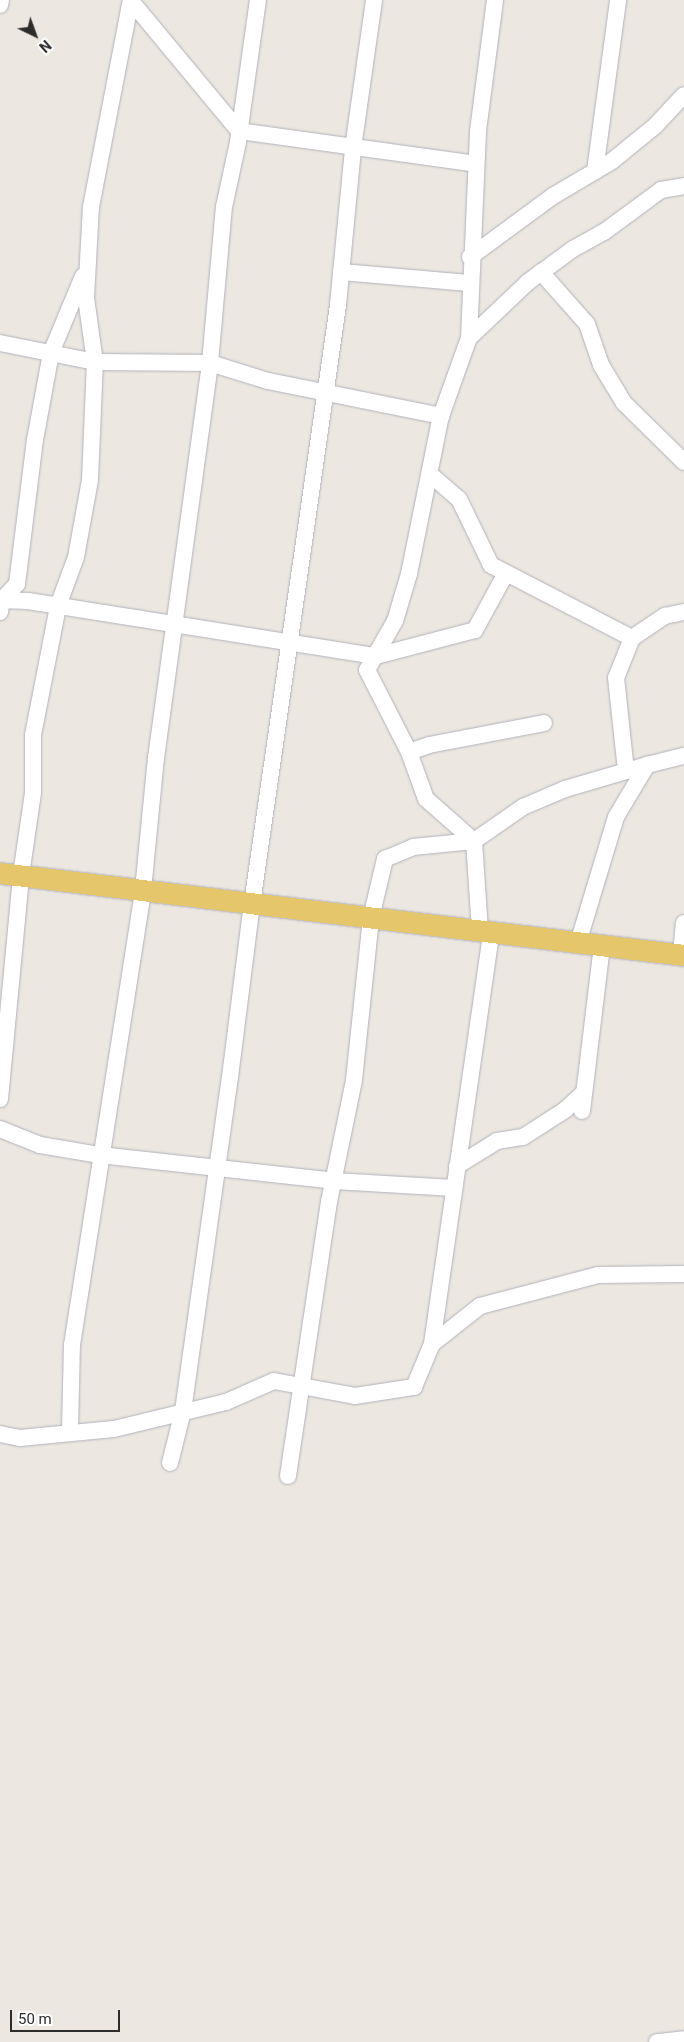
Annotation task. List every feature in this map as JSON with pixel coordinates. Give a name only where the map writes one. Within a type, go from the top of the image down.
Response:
[{"type":"main road","points":[[10,874],[578,944],[683,955]]},
{"type":"street","points":[[0,5],[1,0]]},
{"type":"street","points":[[131,0],[240,131],[476,164]]},
{"type":"street","points":[[0,1099],[10,874],[33,793],[33,735],[58,606],[76,557],[90,480],[95,362],[86,298],[91,207],[131,0]]},
{"type":"street","points":[[70,1431],[72,1345],[100,1155],[143,890],[156,758],[176,625],[210,363],[224,207],[240,131],[258,0]]},
{"type":"street","points":[[170,1463],[183,1411],[288,642],[325,392],[341,272],[353,146],[374,0]]},
{"type":"street","points":[[0,1434],[20,1438],[70,1431],[114,1429],[226,1402],[274,1381],[354,1396],[414,1387],[432,1344],[457,1166],[486,932],[474,840],[426,799],[409,752],[367,670],[395,621],[404,593],[431,475],[441,416],[469,338],[470,257],[476,164],[495,0]]},
{"type":"street","points":[[595,171],[618,0]]},
{"type":"street","points":[[470,257],[553,196],[595,171],[655,126],[684,95]]},
{"type":"street","points":[[469,338],[541,272],[661,190],[684,186]]},
{"type":"street","points":[[1,604],[17,584],[35,440],[51,353],[88,264]]},
{"type":"street","points":[[341,272],[470,283]]},
{"type":"street","points":[[541,272],[588,324],[601,364],[624,403],[684,462]]},
{"type":"street","points":[[0,342],[95,362],[210,363],[268,381],[441,416]]},
{"type":"street","points":[[431,475],[459,499],[491,565],[505,575],[632,638]]},
{"type":"street","points":[[1,604],[58,606],[376,656],[475,630],[505,575]]},
{"type":"street","points":[[626,770],[616,678],[632,638],[665,616],[684,612]]},
{"type":"street","points":[[409,752],[429,745],[544,723]]},
{"type":"street","points":[[288,1476],[334,1181],[354,1080],[371,918],[385,859],[413,847],[474,840],[523,807],[565,789],[626,770],[684,756]]},
{"type":"street","points":[[578,944],[616,817],[647,765]]},
{"type":"street","points":[[683,955],[684,923]]},
{"type":"street","points":[[582,1111],[602,946]]},
{"type":"street","points":[[457,1166],[497,1141],[523,1137],[565,1110],[584,1092]]},
{"type":"street","points":[[0,1129],[40,1145],[100,1155],[334,1181],[454,1188]]},
{"type":"street","points":[[432,1344],[480,1306],[598,1275],[684,1274]]},
{"type":"street","points":[[657,2042],[684,2039]]}]
